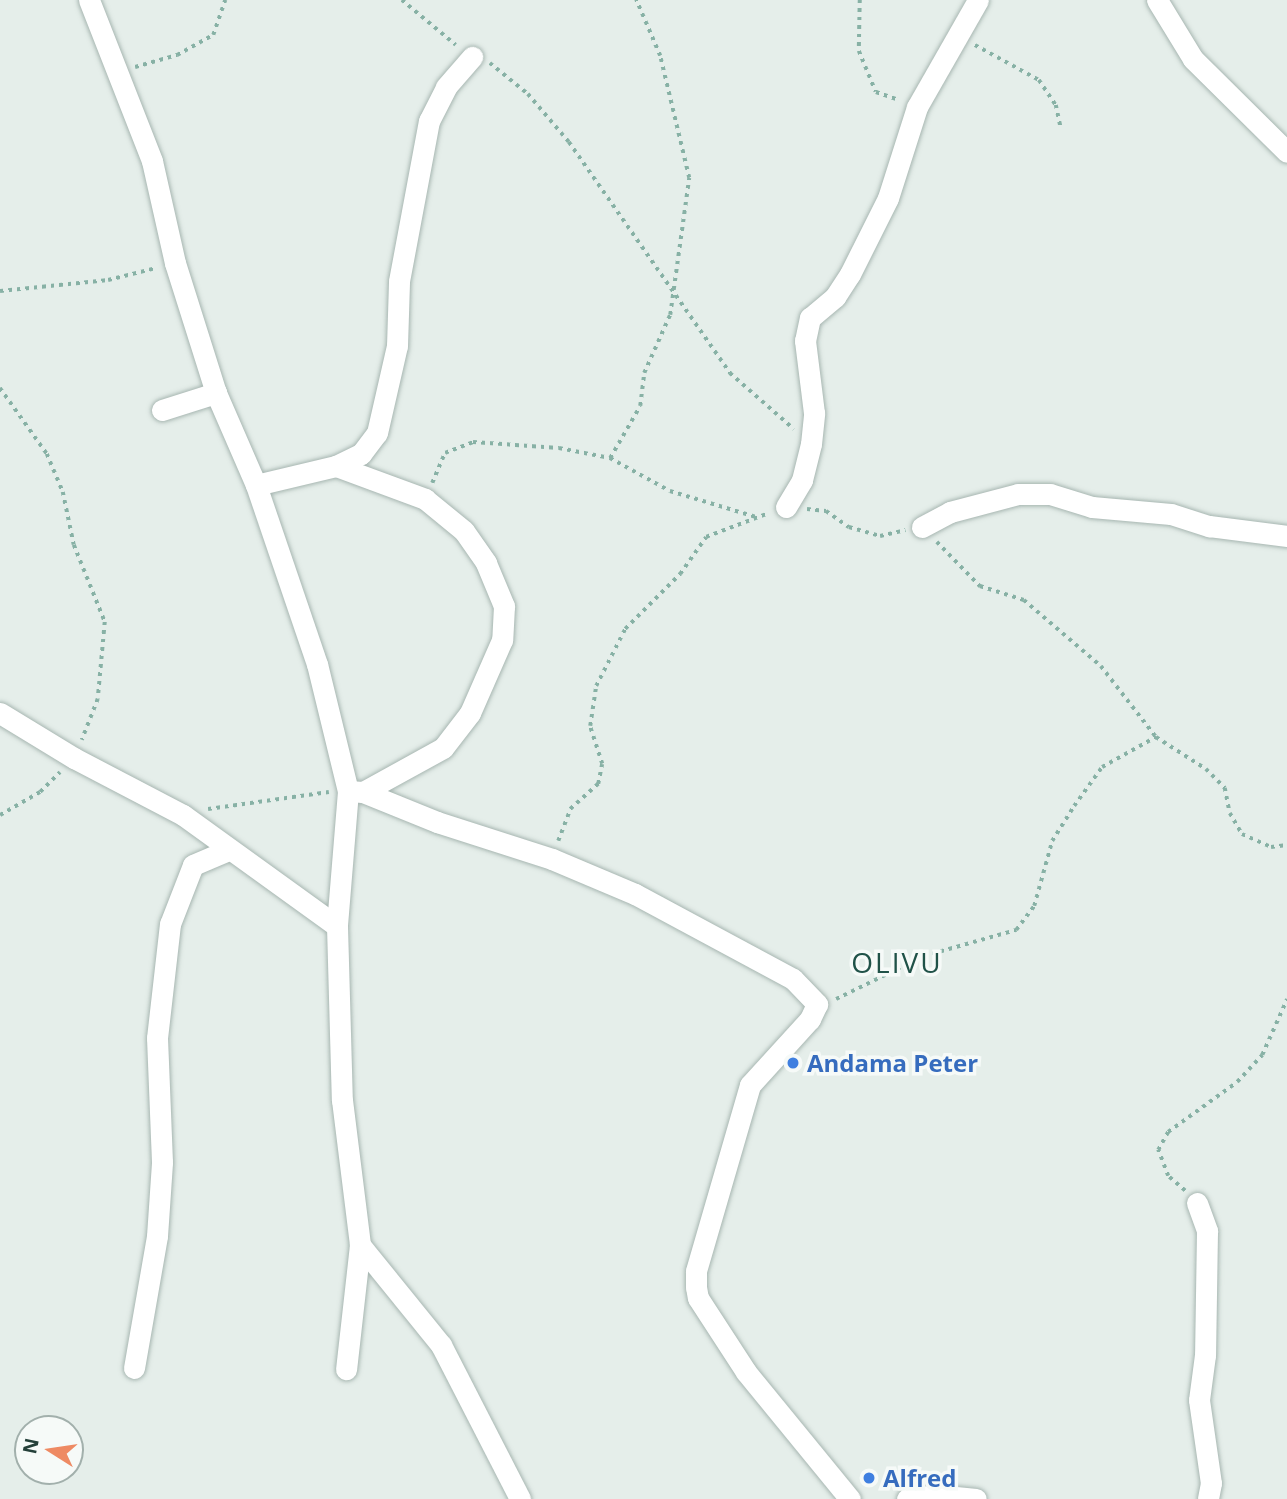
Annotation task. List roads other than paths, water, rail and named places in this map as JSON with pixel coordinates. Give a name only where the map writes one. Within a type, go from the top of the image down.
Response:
[{"type":"street","points":[[89,0],[120,72],[152,161],[175,263],[216,393],[256,485],[317,664],[355,791],[337,926],[342,1100],[360,1245],[345,1368]]},
{"type":"street","points":[[786,507],[802,480],[811,444],[814,414],[805,341],[810,318],[835,298],[850,274],[888,198],[917,107],[978,0]]},
{"type":"street","points":[[1157,0],[1193,58],[1287,152]]},
{"type":"street","points":[[256,485],[314,475],[336,466],[361,454],[377,433],[386,407],[397,346],[399,281],[429,121],[446,87],[472,57]]},
{"type":"street","points":[[162,410],[216,393]]},
{"type":"street","points":[[336,466],[425,499],[464,531],[486,563],[503,606],[502,640],[470,713],[443,748],[355,791]]},
{"type":"street","points":[[922,527],[950,512],[1018,494],[1050,494],[1092,508],[1171,514],[1209,526],[1287,536]]},
{"type":"street","points":[[0,713],[74,758],[183,815],[337,926]]},
{"type":"street","points":[[355,791],[437,822],[552,859],[704,928],[793,979],[817,1004],[810,1019],[750,1085],[696,1271],[695,1287],[698,1298],[746,1372],[850,1499]]},
{"type":"street","points":[[134,1368],[157,1236],[162,1162],[157,1038],[170,924],[194,865],[229,850]]},
{"type":"street","points":[[1197,1203],[1207,1231],[1205,1355],[1199,1400],[1210,1483],[1208,1499]]},
{"type":"street","points":[[360,1245],[441,1345],[520,1499]]},
{"type":"street","points":[[907,1499],[935,1495],[976,1499]]},
{"type":"place","name":"Andama Peter","points":[[793,1063]]},
{"type":"place","name":"Alfred","points":[[869,1478]]},
{"type":"district","name":"OLIVU","points":[[897,962]]}]
